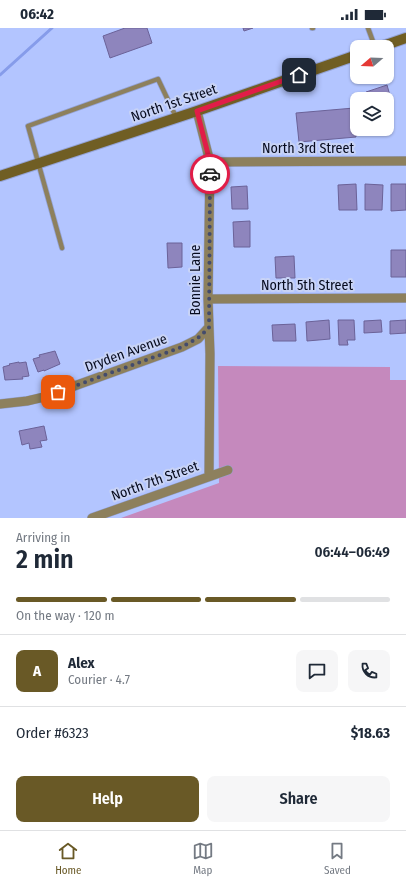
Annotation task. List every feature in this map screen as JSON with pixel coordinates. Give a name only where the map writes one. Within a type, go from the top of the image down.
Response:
[{"type":"main road","points":[[394,42],[406,38]]},
{"type":"main road","name":"North 1st Street","points":[[0,176],[197,111],[350,57]]},
{"type":"street","name":"Bonnie Lane","points":[[197,111],[210,162],[208,299],[209,476]]},
{"type":"street","name":"North 3rd Street","points":[[210,162],[406,161]]},
{"type":"street","name":"North 5th Street","points":[[208,299],[406,298]]},
{"type":"street","name":"Dryden Avenue","points":[[0,404],[27,401],[44,397],[182,347],[198,338],[209,328]]},
{"type":"street","name":"North 7th Street","points":[[92,518],[228,470]]},
{"type":"lane","points":[[368,28],[372,40]]},
{"type":"lane","points":[[62,248],[28,126],[158,78],[176,117]]},
{"type":"shaded area","points":[[218,366],[390,367],[390,380],[406,380],[406,518],[121,518],[219,483]]},
{"type":"building","points":[[125,28],[147,28],[152,43],[110,58],[103,36]]},
{"type":"building","points":[[243,28],[253,28],[244,31]]},
{"type":"building","points":[[387,85],[389,92],[366,92]]},
{"type":"building","points":[[350,108],[350,136],[356,137],[299,142],[296,113]]},
{"type":"building","points":[[356,184],[357,210],[339,210],[338,185]]},
{"type":"building","points":[[365,184],[383,185],[382,210],[365,210]]},
{"type":"building","points":[[391,184],[406,184],[406,210],[391,211]]},
{"type":"building","points":[[247,186],[248,209],[232,209],[231,187]]},
{"type":"building","points":[[250,221],[250,247],[234,247],[233,222]]},
{"type":"building","points":[[167,243],[182,243],[182,267],[168,268]]},
{"type":"building","points":[[391,250],[406,250],[406,277],[391,277]]},
{"type":"building","points":[[294,256],[295,278],[276,278],[275,257]]},
{"type":"building","points":[[329,320],[330,339],[307,341],[306,322]]},
{"type":"building","points":[[338,320],[354,320],[355,340],[347,340],[348,345],[339,345]]},
{"type":"building","points":[[381,320],[382,332],[364,333],[364,321]]},
{"type":"building","points":[[406,320],[406,333],[390,334],[390,321]]},
{"type":"building","points":[[295,324],[296,341],[273,341],[272,325]]},
{"type":"building","points":[[55,351],[60,364],[38,372],[33,359],[40,357],[39,355]]},
{"type":"building","points":[[19,362],[26,362],[29,376],[22,377],[23,379],[5,380],[3,367]]},
{"type":"building","points":[[44,426],[47,440],[40,441],[42,447],[30,449],[29,443],[22,445],[19,431]]},
{"type":"waterway","points":[[0,75],[52,28]]},
{"type":"way so far","points":[[58,392],[190,344],[209,328],[210,174]]},
{"type":"route","points":[[210,174],[210,162],[197,111],[299,75]]}]
